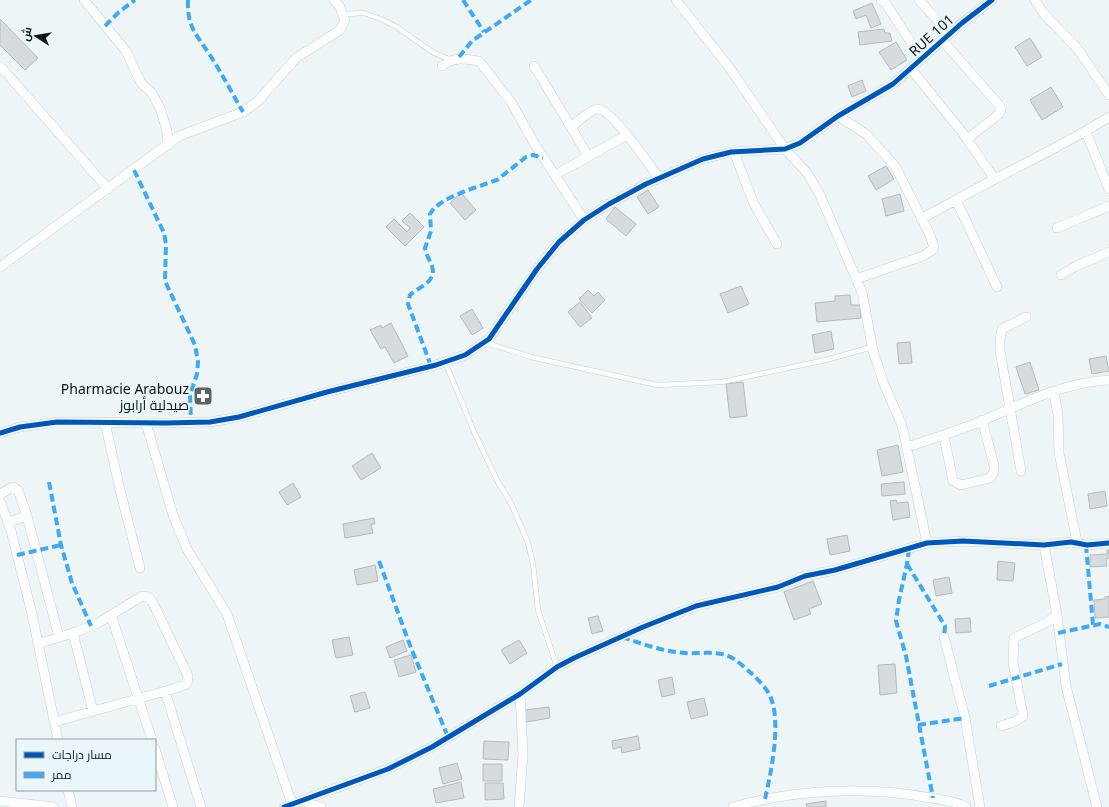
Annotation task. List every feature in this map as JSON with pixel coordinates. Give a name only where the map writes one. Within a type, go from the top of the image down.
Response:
[{"type":"street","points":[[84,0],[126,51],[141,83],[152,93],[160,108],[167,131],[168,145]]},
{"type":"street","points":[[0,267],[179,136],[243,112],[258,101],[296,58],[340,30],[345,20],[344,14],[334,0]]},
{"type":"street","points":[[676,0],[729,67],[785,148],[814,183],[856,279],[864,301],[872,347],[884,384],[902,425],[927,543]]},
{"type":"street","points":[[881,0],[886,4],[921,58]]},
{"type":"street","points":[[919,0],[949,33]]},
{"type":"street","name":"RUE 101","points":[[0,433],[20,427],[58,422],[210,422],[239,417],[445,362],[466,355],[484,342],[500,324],[537,269],[560,242],[584,220],[609,204],[659,178],[703,159],[734,152],[785,148],[800,143],[838,116],[893,84],[949,33],[992,0]]},
{"type":"street","points":[[1035,0],[1044,14],[1077,48],[1096,79],[1109,95]]},
{"type":"street","points":[[942,40],[999,105],[1001,110],[1000,114],[968,139]]},
{"type":"street","points":[[442,66],[459,57],[479,61],[511,102],[534,143],[584,220]]},
{"type":"street","points":[[0,66],[108,189]]},
{"type":"street","points":[[534,66],[588,156]]},
{"type":"street","points":[[907,71],[968,139],[994,178]]},
{"type":"street","points":[[571,127],[596,109],[606,112],[659,178]]},
{"type":"street","points":[[838,116],[866,134],[895,166],[932,242],[932,250],[923,256],[856,279]]},
{"type":"street","points":[[921,218],[994,178],[1086,132],[1109,117]]},
{"type":"street","points":[[1086,132],[1109,189]]},
{"type":"street","points":[[556,175],[626,135]]},
{"type":"street","points":[[734,152],[754,204],[777,244]]},
{"type":"street","points":[[956,200],[997,287]]},
{"type":"street","points":[[1057,228],[1109,206]]},
{"type":"street","points":[[1061,275],[1076,266],[1109,252]]},
{"type":"street","points":[[1021,472],[1000,351],[1000,339],[1002,329],[1026,318]]},
{"type":"street","points":[[907,447],[944,436],[1010,408],[1054,392],[1109,380]]},
{"type":"street","points":[[1054,392],[1058,422],[1059,453],[1077,542]]},
{"type":"street","points":[[944,436],[953,481],[961,484],[990,478],[994,472],[994,465],[982,420]]},
{"type":"street","points":[[105,422],[120,490],[140,568]]},
{"type":"street","points":[[146,423],[173,515],[187,549],[227,614],[292,804]]},
{"type":"street","points":[[0,494],[13,487],[18,490],[28,516],[59,637]]},
{"type":"street","points":[[0,501],[8,522],[38,644],[58,739]]},
{"type":"street","points":[[8,522],[28,516]]},
{"type":"street","points":[[292,804],[388,769],[432,747],[520,694],[557,667],[574,658],[680,612],[716,600],[778,587],[805,576],[835,570],[927,543],[963,541],[1044,546],[1077,542],[1087,545],[1109,543]]},
{"type":"street","points":[[1044,546],[1066,686],[1097,807]]},
{"type":"street","points":[[38,644],[98,623],[142,596],[148,597],[154,603],[188,676],[187,684],[54,722]]},
{"type":"street","points":[[111,615],[152,739]]},
{"type":"street","points":[[1001,726],[1021,718],[1024,712],[1019,696],[1013,662],[1014,638],[1047,622],[1056,615]]},
{"type":"street","points":[[73,633],[93,711]]},
{"type":"street","points":[[944,637],[965,718],[980,807]]},
{"type":"street","points":[[165,691],[201,807]]},
{"type":"street","points":[[519,807],[523,754],[520,694]]},
{"type":"street","points":[[156,752],[173,807]]},
{"type":"street","points":[[68,791],[72,807]]},
{"type":"street","points":[[733,807],[773,797],[800,793],[846,791],[920,796],[949,800],[966,807]]},
{"type":"street","points":[[0,801],[24,805],[54,807]]},
{"type":"street","points":[[292,804],[321,807]]},
{"type":"lane","points":[[344,14],[364,14],[381,19],[395,26],[434,53],[452,60]]},
{"type":"lane","points":[[484,342],[531,357],[657,385],[722,382],[826,360],[872,347]]},
{"type":"lane","points":[[445,362],[475,434],[498,482],[511,503],[528,543],[534,564],[538,610],[557,667]]},
{"type":"building","points":[[872,3],[881,24],[871,28],[866,15],[856,19],[853,11]]},
{"type":"building","points":[[0,19],[38,58],[25,70],[0,45]]},
{"type":"building","points":[[884,29],[885,33],[890,33],[892,41],[860,45],[858,32]]},
{"type":"building","points":[[1030,38],[1042,57],[1027,66],[1015,47]]},
{"type":"building","points":[[896,42],[907,60],[891,70],[879,52]]},
{"type":"building","points":[[862,80],[866,91],[852,97],[848,86]]},
{"type":"building","points":[[1051,87],[1063,107],[1042,120],[1030,100]]},
{"type":"building","points":[[886,166],[894,179],[876,190],[868,176]]},
{"type":"building","points":[[648,190],[659,207],[648,214],[637,197]]},
{"type":"building","points":[[461,193],[476,210],[465,220],[450,203]]},
{"type":"building","points":[[900,194],[904,211],[886,216],[882,199]]},
{"type":"building","points":[[615,207],[636,224],[626,236],[606,219]]},
{"type":"building","points":[[410,213],[424,227],[405,246],[386,227],[394,219],[407,232],[410,228],[402,221]]},
{"type":"building","points":[[741,286],[749,304],[728,313],[720,294]]},
{"type":"building","points":[[588,290],[594,296],[598,292],[605,300],[592,313],[579,299]]},
{"type":"building","points":[[850,295],[851,305],[860,305],[861,318],[817,322],[815,303],[835,301],[835,296]]},
{"type":"building","points":[[580,302],[592,318],[580,327],[568,312]]},
{"type":"building","points":[[472,309],[483,328],[472,335],[460,316]]},
{"type":"building","points":[[391,323],[408,356],[394,363],[385,347],[381,349],[370,330],[381,325],[382,328]]},
{"type":"building","points":[[831,331],[834,349],[815,353],[812,335]]},
{"type":"building","points":[[910,342],[912,363],[899,364],[897,343]]},
{"type":"building","points":[[1106,356],[1109,371],[1092,374],[1089,359]]},
{"type":"building","points":[[1030,362],[1039,390],[1025,394],[1016,367]]},
{"type":"building","points":[[743,382],[747,416],[730,418],[726,384]]},
{"type":"building","points":[[898,445],[903,472],[882,476],[877,450]]},
{"type":"building","points":[[372,453],[381,468],[361,480],[352,466]]},
{"type":"building","points":[[904,482],[905,494],[882,496],[881,484]]},
{"type":"building","points":[[293,483],[301,497],[287,505],[279,492]]},
{"type":"building","points":[[1105,491],[1107,506],[1090,509],[1088,494]]},
{"type":"building","points":[[896,500],[897,503],[908,502],[910,517],[893,520],[890,501]]},
{"type":"building","points":[[374,518],[375,524],[371,524],[373,533],[345,538],[343,524]]},
{"type":"building","points":[[847,535],[850,551],[830,555],[827,539]]},
{"type":"building","points":[[1107,550],[1109,550],[1109,558],[1106,559],[1107,566],[1090,567],[1090,555],[1107,554]]},
{"type":"building","points":[[998,561],[1015,563],[1013,581],[997,580]]},
{"type":"building","points":[[375,565],[378,581],[357,585],[354,570]]},
{"type":"building","points":[[949,577],[952,593],[936,596],[933,580]]},
{"type":"building","points":[[813,581],[822,604],[809,609],[811,614],[794,620],[784,592]]},
{"type":"building","points":[[1109,596],[1109,617],[1095,618],[1094,600],[1105,599],[1105,597]]},
{"type":"building","points":[[598,616],[603,631],[592,634],[588,618]]},
{"type":"building","points":[[970,618],[971,632],[956,633],[955,619]]},
{"type":"building","points":[[349,637],[353,655],[336,658],[332,640]]},
{"type":"building","points":[[403,640],[407,651],[390,658],[386,647]]},
{"type":"building","points":[[519,640],[527,653],[510,664],[501,650]]},
{"type":"building","points":[[411,655],[416,672],[399,677],[394,660]]},
{"type":"building","points":[[895,664],[897,693],[880,695],[878,665]]},
{"type":"building","points":[[672,677],[675,694],[662,697],[658,680]]},
{"type":"building","points":[[365,692],[370,708],[355,712],[350,696]]},
{"type":"building","points":[[704,698],[708,715],[691,719],[687,702]]},
{"type":"building","points":[[549,707],[550,718],[526,722],[525,710]]},
{"type":"building","points":[[638,736],[640,749],[622,753],[621,747],[613,749],[612,741]]},
{"type":"building","points":[[484,741],[509,742],[508,760],[483,759]]},
{"type":"building","points":[[457,763],[462,779],[443,784],[439,768]]},
{"type":"building","points":[[483,764],[502,764],[502,781],[483,781]]},
{"type":"building","points":[[461,782],[464,798],[436,803],[433,789]]},
{"type":"building","points":[[485,783],[503,783],[504,799],[485,800]]},
{"type":"building","points":[[826,801],[826,807],[807,807],[806,804]]},
{"type":"marked path","points":[[105,26],[119,12],[135,0]]},
{"type":"marked path","points":[[188,0],[189,17],[193,30],[214,62],[243,112]]},
{"type":"marked path","points":[[463,0],[484,32]]},
{"type":"marked path","points":[[459,57],[472,41],[531,0]]},
{"type":"marked path","points":[[431,366],[408,304],[410,295],[426,284],[430,280],[433,272],[425,248],[431,231],[430,214],[434,208],[445,200],[465,191],[497,180],[526,157],[533,155],[543,158]]},
{"type":"marked path","points":[[134,170],[164,233],[166,244],[165,281],[195,345],[198,362],[197,374],[190,395],[191,422]]},
{"type":"marked path","points":[[49,482],[61,545],[72,583],[91,626]]},
{"type":"marked path","points":[[17,555],[61,545]]},
{"type":"marked path","points":[[1086,545],[1093,625]]},
{"type":"marked path","points":[[909,549],[896,621],[906,656],[933,798]]},
{"type":"marked path","points":[[379,561],[411,648],[448,737]]},
{"type":"marked path","points":[[907,564],[945,626],[944,637]]},
{"type":"marked path","points":[[1058,633],[1100,624],[1109,627]]},
{"type":"marked path","points":[[622,637],[668,651],[716,653],[726,655],[733,658],[762,684],[770,696],[775,719],[774,747],[765,799]]},
{"type":"marked path","points":[[989,686],[1062,664]]},
{"type":"marked path","points":[[918,725],[965,718]]},
{"type":"cycle path","points":[[0,433],[20,427],[57,422],[210,422],[239,417],[327,392],[436,365],[465,355],[489,339],[537,269],[559,242],[584,220],[609,204],[646,184],[703,159],[731,152],[785,149],[800,143],[838,116],[893,84],[962,23],[992,0]]},
{"type":"cycle path","points":[[284,807],[388,769],[432,747],[520,694],[557,667],[574,658],[643,627],[696,606],[778,587],[805,576],[835,570],[927,543],[963,541],[1044,545],[1071,542],[1087,545],[1109,543]]},
{"type":"place","name":"Pharmacie Arabouz صيدلية أرابوز","points":[[203,396]]}]
